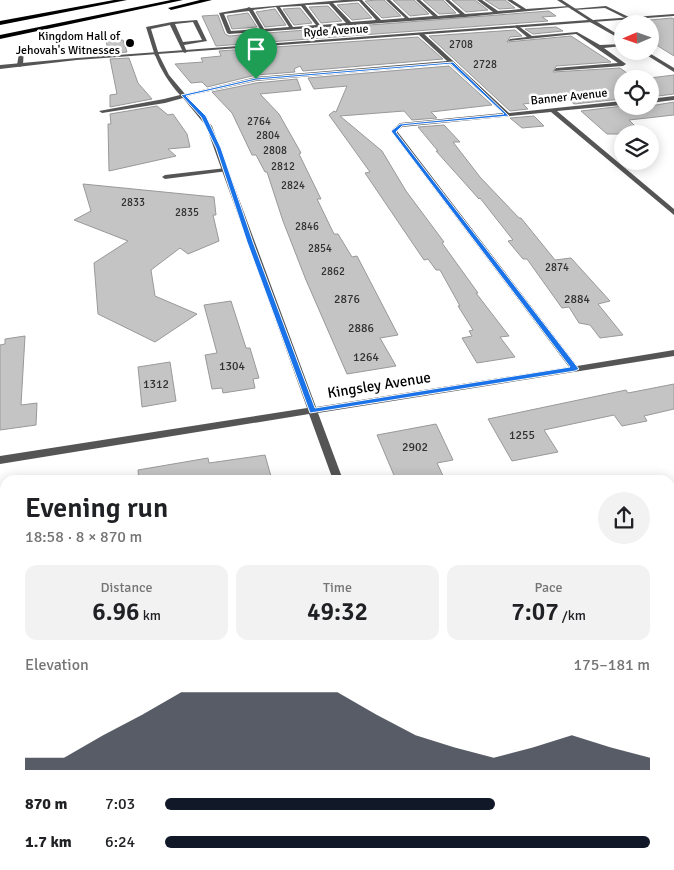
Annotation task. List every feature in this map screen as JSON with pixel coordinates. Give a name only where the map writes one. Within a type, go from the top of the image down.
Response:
[{"type":"highway","points":[[0,24],[124,0]]},
{"type":"highway","points":[[34,31],[180,0]]},
{"type":"highway","points":[[0,37],[209,0]]},
{"type":"street","points":[[380,22],[360,0],[249,8],[221,13],[229,33],[263,31],[571,8],[606,7],[623,15]]},
{"type":"street","points":[[388,0],[409,20]]},
{"type":"street","points":[[418,0],[438,18]]},
{"type":"street","points":[[446,0],[466,16]]},
{"type":"street","points":[[479,0],[498,13]]},
{"type":"street","points":[[509,0],[526,11]]},
{"type":"street","points":[[559,0],[614,34]]},
{"type":"street","points":[[330,2],[350,24]]},
{"type":"street","points":[[302,4],[319,26]]},
{"type":"street","points":[[277,6],[292,28]]},
{"type":"street","points":[[249,8],[263,31]]},
{"type":"street","name":"Ryde Avenue","points":[[659,16],[674,15]]},
{"type":"street","name":"Ryde Avenue","points":[[0,67],[614,20]]},
{"type":"street","points":[[182,44],[205,41],[195,22],[172,23],[148,28],[166,76],[196,108],[209,126],[336,475]]},
{"type":"street","points":[[172,23],[185,52]]},
{"type":"street","points":[[517,26],[531,38]]},
{"type":"street","points":[[421,34],[508,115]]},
{"type":"street","points":[[510,40],[577,34],[623,64],[556,70]]},
{"type":"street","points":[[599,47],[614,46]]},
{"type":"street","points":[[20,65],[22,48]]},
{"type":"street","points":[[657,60],[674,70]]},
{"type":"street","points":[[102,111],[165,101],[183,95],[256,79],[452,62]]},
{"type":"street","points":[[659,100],[674,98]]},
{"type":"street","name":"Banner Avenue","points":[[575,369],[394,131],[398,126],[614,105]]},
{"type":"street","points":[[552,110],[674,213]]},
{"type":"street","points":[[165,177],[226,170]]},
{"type":"street","name":"Kingsley Avenue","points":[[0,460],[674,353]]},
{"type":"building","points":[[384,0],[401,16],[382,18],[365,1]]},
{"type":"building","points":[[393,0],[414,0],[429,14],[410,16]]},
{"type":"building","points":[[423,0],[443,0],[456,13],[439,14]]},
{"type":"building","points":[[452,0],[475,0],[488,10],[466,12]]},
{"type":"building","points":[[485,0],[505,0],[515,8],[499,9]]},
{"type":"building","points":[[358,3],[372,18],[352,20],[337,5]]},
{"type":"building","points":[[328,6],[342,21],[321,23],[309,7]]},
{"type":"building","points":[[300,8],[312,23],[294,25],[283,9]]},
{"type":"building","points":[[275,9],[286,25],[265,27],[256,12]]},
{"type":"building","points":[[549,11],[556,16],[542,17],[548,21],[216,46],[202,16],[218,15],[225,34],[229,36]]},
{"type":"building","points":[[248,13],[257,27],[232,29],[227,16]]},
{"type":"building","points":[[659,19],[674,19],[674,56],[659,47]]},
{"type":"building","points":[[556,27],[563,31],[533,34],[525,29]]},
{"type":"building","points":[[515,30],[522,36],[510,37],[507,42],[571,36],[611,62],[556,66],[553,72],[620,68],[623,70],[614,70],[614,100],[574,104],[568,99],[523,104],[528,109],[510,111],[429,36]]},
{"type":"building","points":[[418,37],[443,59],[303,71],[300,66],[294,69],[295,72],[256,75],[207,87],[202,82],[191,83],[175,64],[203,62],[201,58],[221,56],[219,51]]},
{"type":"building","points":[[123,40],[127,52],[109,54],[106,41]]},
{"type":"building","points":[[129,58],[138,83],[152,99],[110,107],[110,95],[117,94],[110,59]]},
{"type":"building","points":[[449,66],[492,105],[431,112],[437,118],[412,120],[404,111],[340,116],[382,151],[406,191],[444,242],[442,243],[478,293],[476,293],[509,336],[500,337],[515,357],[477,363],[462,338],[472,336],[469,331],[473,330],[458,306],[460,306],[440,270],[436,270],[428,259],[424,260],[365,173],[370,172],[329,115],[334,111],[336,112],[347,86],[314,89],[308,78]]},
{"type":"building","points":[[674,75],[674,94],[659,96],[659,77]]},
{"type":"building","points":[[297,79],[301,90],[260,94],[279,114],[301,153],[299,154],[321,199],[317,199],[334,234],[338,234],[352,257],[357,256],[398,335],[380,338],[396,366],[347,374],[306,280],[283,221],[267,172],[265,172],[256,155],[252,155],[232,113],[212,92],[256,83]]},
{"type":"building","points":[[674,102],[674,115],[629,120],[634,125],[614,125],[614,134],[607,134],[581,111],[614,107],[614,115],[659,115],[659,104]]},
{"type":"building","points":[[157,106],[168,115],[173,114],[187,134],[190,147],[168,149],[176,156],[109,171],[108,124],[111,124],[110,114]]},
{"type":"building","points":[[534,116],[544,126],[522,128],[510,118]]},
{"type":"building","points":[[444,125],[460,142],[453,142],[480,177],[521,218],[555,260],[571,258],[610,301],[598,304],[623,335],[600,338],[590,325],[579,323],[569,307],[562,308],[527,259],[523,259],[508,241],[513,240],[480,198],[436,151],[438,151],[418,127]]},
{"type":"building","points":[[83,184],[214,197],[216,215],[213,215],[219,241],[188,254],[180,248],[151,270],[155,296],[197,314],[155,342],[98,314],[94,263],[128,241],[74,220],[91,211]]},
{"type":"building","points":[[231,301],[246,348],[250,348],[259,378],[253,379],[255,388],[223,393],[222,388],[212,389],[205,355],[217,353],[204,305]]},
{"type":"building","points":[[25,336],[21,405],[37,403],[36,425],[0,430],[0,345],[5,344],[5,339]]},
{"type":"building","points":[[170,362],[176,401],[142,407],[138,367]]},
{"type":"building","points":[[674,384],[674,409],[644,416],[647,421],[622,426],[614,415],[544,430],[558,452],[512,461],[488,419],[626,390],[628,393]]},
{"type":"building","points":[[436,424],[453,460],[437,463],[443,475],[394,475],[377,435]]},
{"type":"building","points":[[265,455],[271,475],[138,475],[138,470],[208,458],[209,463]]},
{"type":"place","name":"Kingdom Hall of Jehovah's Witnesses","points":[[130,43]]},
{"type":"route","points":[[452,62],[508,115],[400,125],[394,131],[396,136],[575,369],[313,411],[250,242],[219,148],[204,116],[183,95],[256,79],[452,62]]}]
